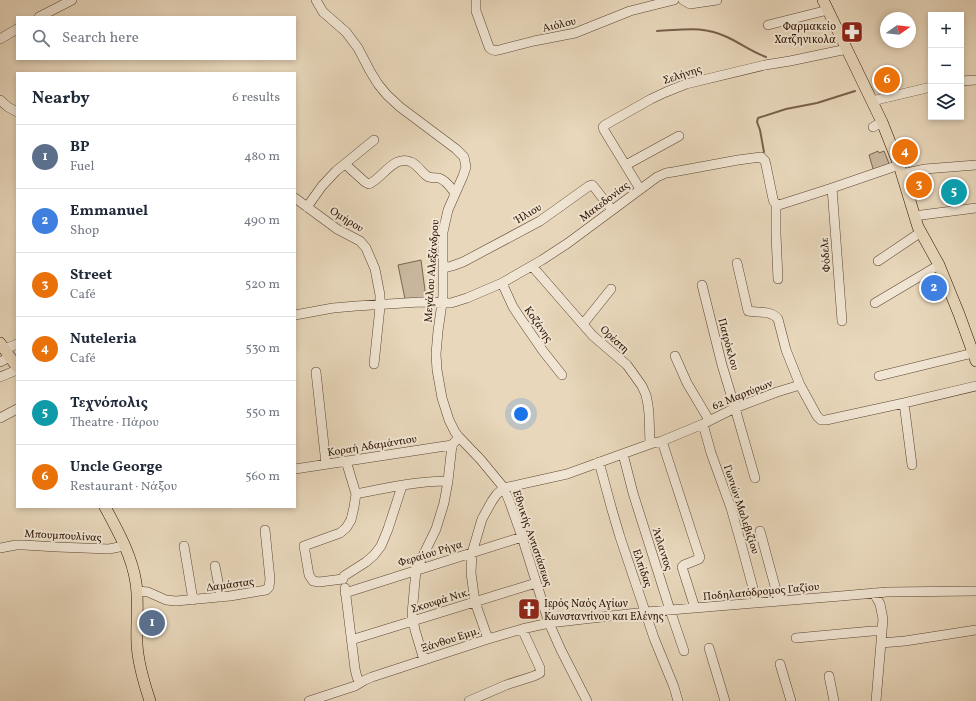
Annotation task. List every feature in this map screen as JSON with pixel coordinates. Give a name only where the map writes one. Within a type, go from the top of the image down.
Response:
[{"type":"main road","points":[[822,0],[872,101],[877,124],[900,170],[914,216],[939,265],[959,314],[974,357]]},
{"type":"main road","points":[[4,353],[16,368]]},
{"type":"main road","points":[[106,508],[132,565],[137,591],[138,649],[142,672],[150,701]]},
{"type":"street","points":[[41,16],[72,0]]},
{"type":"street","name":"Μεγάλου Αλεξάνδρου","points":[[316,0],[323,12],[346,32],[358,48],[370,71],[384,91],[400,106],[462,155],[465,161],[465,170],[448,210],[444,227],[443,296],[437,345],[437,370],[442,398],[452,426],[459,437]]},
{"type":"street","name":"Αιόλου","points":[[478,0],[476,11],[489,47],[494,51],[575,33],[630,11],[674,0]]},
{"type":"street","points":[[683,0],[690,4],[717,0]]},
{"type":"street","points":[[768,25],[828,10]]},
{"type":"street","points":[[0,39],[16,30]]},
{"type":"street","name":"Σελήνης","points":[[640,189],[604,130],[603,127],[605,125],[650,99],[686,84],[765,65],[847,49]]},
{"type":"street","points":[[964,81],[976,80]]},
{"type":"street","points":[[872,101],[928,88]]},
{"type":"street","points":[[0,100],[16,111]]},
{"type":"street","points":[[626,165],[679,136]]},
{"type":"street","points":[[306,207],[328,180],[374,140]]},
{"type":"street","name":"Μακεδονίας","points":[[296,315],[333,308],[420,302],[442,303],[454,302],[467,298],[502,283],[532,266],[572,240],[657,177],[666,173],[761,157],[765,161],[773,200],[776,204]]},
{"type":"street","points":[[345,164],[369,184],[398,161],[405,160],[413,163],[429,177],[443,180],[455,192]]},
{"type":"street","points":[[778,279],[776,204],[782,204],[832,188],[900,170],[976,165]]},
{"type":"street","name":"Ήλιου","points":[[444,268],[463,262],[540,221],[589,186],[594,187],[612,210]]},
{"type":"street","name":"Φόδελε","points":[[832,188],[842,321]]},
{"type":"street","name":"Ομήρου","points":[[296,199],[337,229],[357,239],[364,245],[373,265],[379,289],[380,304],[374,364]]},
{"type":"street","points":[[914,216],[976,208]]},
{"type":"street","points":[[878,261],[921,232]]},
{"type":"street","points":[[737,263],[748,311],[771,314],[778,319],[786,350],[800,385],[817,416],[821,420],[976,386]]},
{"type":"street","points":[[874,303],[939,265]]},
{"type":"street","name":"Ορέστη","points":[[532,266],[599,342],[627,365],[642,386],[648,405],[650,444]]},
{"type":"street","name":"Κοζάνης","points":[[502,283],[513,307],[562,375]]},
{"type":"street","name":"Πατρόκλου","points":[[702,285],[722,365],[755,478]]},
{"type":"street","points":[[583,324],[612,289]]},
{"type":"street","points":[[4,353],[16,345]]},
{"type":"street","name":"Γωνιών Μαλεβιζίου","points":[[675,356],[706,422],[711,453],[731,508],[757,603]]},
{"type":"street","points":[[879,376],[974,357]]},
{"type":"street","points":[[0,377],[16,369]]},
{"type":"street","points":[[316,372],[326,464]]},
{"type":"street","name":"62 Μαρτύρων","points":[[504,488],[567,474],[662,441],[735,408],[800,385]]},
{"type":"street","points":[[904,403],[912,465]]},
{"type":"street","points":[[0,418],[16,410]]},
{"type":"street","points":[[424,660],[412,614],[416,570],[436,529],[444,503],[452,445],[459,437]]},
{"type":"street","name":"Εθνικής Αντιστάσεως","points":[[459,437],[481,460],[504,488],[522,537],[549,623],[587,701]]},
{"type":"street","points":[[662,441],[700,557],[699,559],[682,567],[695,608]]},
{"type":"street","name":"Κοραή Αδαμάντιου","points":[[296,470],[452,445]]},
{"type":"street","name":"Άτλαντος","points":[[623,454],[633,493],[684,651]]},
{"type":"street","points":[[343,579],[319,582],[313,581],[309,575],[304,546],[337,535],[344,530],[351,520],[356,494],[346,461]]},
{"type":"street","name":"Ελπίδας","points":[[599,462],[612,510],[654,638],[674,687],[678,701]]},
{"type":"street","points":[[356,494],[402,486],[448,481]]},
{"type":"street","points":[[360,683],[355,669],[343,579],[344,576],[374,555],[382,544],[402,486]]},
{"type":"street","points":[[488,639],[476,602],[471,573],[472,553],[484,514],[492,501],[504,488]]},
{"type":"street","name":"Δαμάστας","points":[[137,591],[148,592],[169,601],[181,601],[264,591],[269,587],[270,579],[265,530]]},
{"type":"street","points":[[760,531],[779,601]]},
{"type":"street","name":"Φεραίου Ρήγα","points":[[345,593],[522,537]]},
{"type":"street","name":"Μπουμπουλίνας","points":[[0,548],[24,544],[109,549],[124,545]]},
{"type":"street","points":[[184,546],[193,600]]},
{"type":"street","points":[[215,566],[221,597]]},
{"type":"street","name":"Σκουφά Νικ.","points":[[351,640],[536,583]]},
{"type":"street","name":"Ποδηλατόδρομος Γαζίου","points":[[549,623],[646,612],[874,593],[976,591]]},
{"type":"street","points":[[874,593],[883,614],[876,701]]},
{"type":"street","name":"Ξάνθου Εμμ.","points":[[309,701],[355,686],[372,677],[488,639],[549,623]]},
{"type":"street","points":[[469,701],[506,685],[540,673],[540,668],[522,629]]},
{"type":"street","points":[[881,643],[905,641],[976,630]]},
{"type":"street","points":[[796,638],[882,631]]},
{"type":"street","points":[[708,648],[725,701]]},
{"type":"street","points":[[780,664],[791,701]]},
{"type":"street","points":[[829,676],[834,701]]},
{"type":"shaded area","points":[[878,151],[879,153],[884,151],[890,166],[874,172],[869,155]]},
{"type":"shaded area","points":[[421,260],[426,298],[405,299],[398,265]]},
{"type":"waterway","points":[[657,31],[692,29],[718,33],[766,57]]},
{"type":"waterway","points":[[764,152],[757,122],[758,118],[786,109],[817,103],[855,91]]},
{"type":"place","name":"Φαρμακείο Χατζηνικολα","points":[[852,32]]},
{"type":"place","name":"Uncle George","points":[[887,80]]},
{"type":"place","name":"Nuteleria","points":[[905,152]]},
{"type":"place","name":"Street","points":[[919,185]]},
{"type":"place","name":"Τεχνόπολις","points":[[954,192]]},
{"type":"place","name":"Emmanuel","points":[[934,288]]},
{"type":"place","name":"Ιερός Ναός Αγίων Κωνσταντίνου και Ελένης","points":[[529,609]]},
{"type":"place","name":"BP","points":[[152,623]]}]
